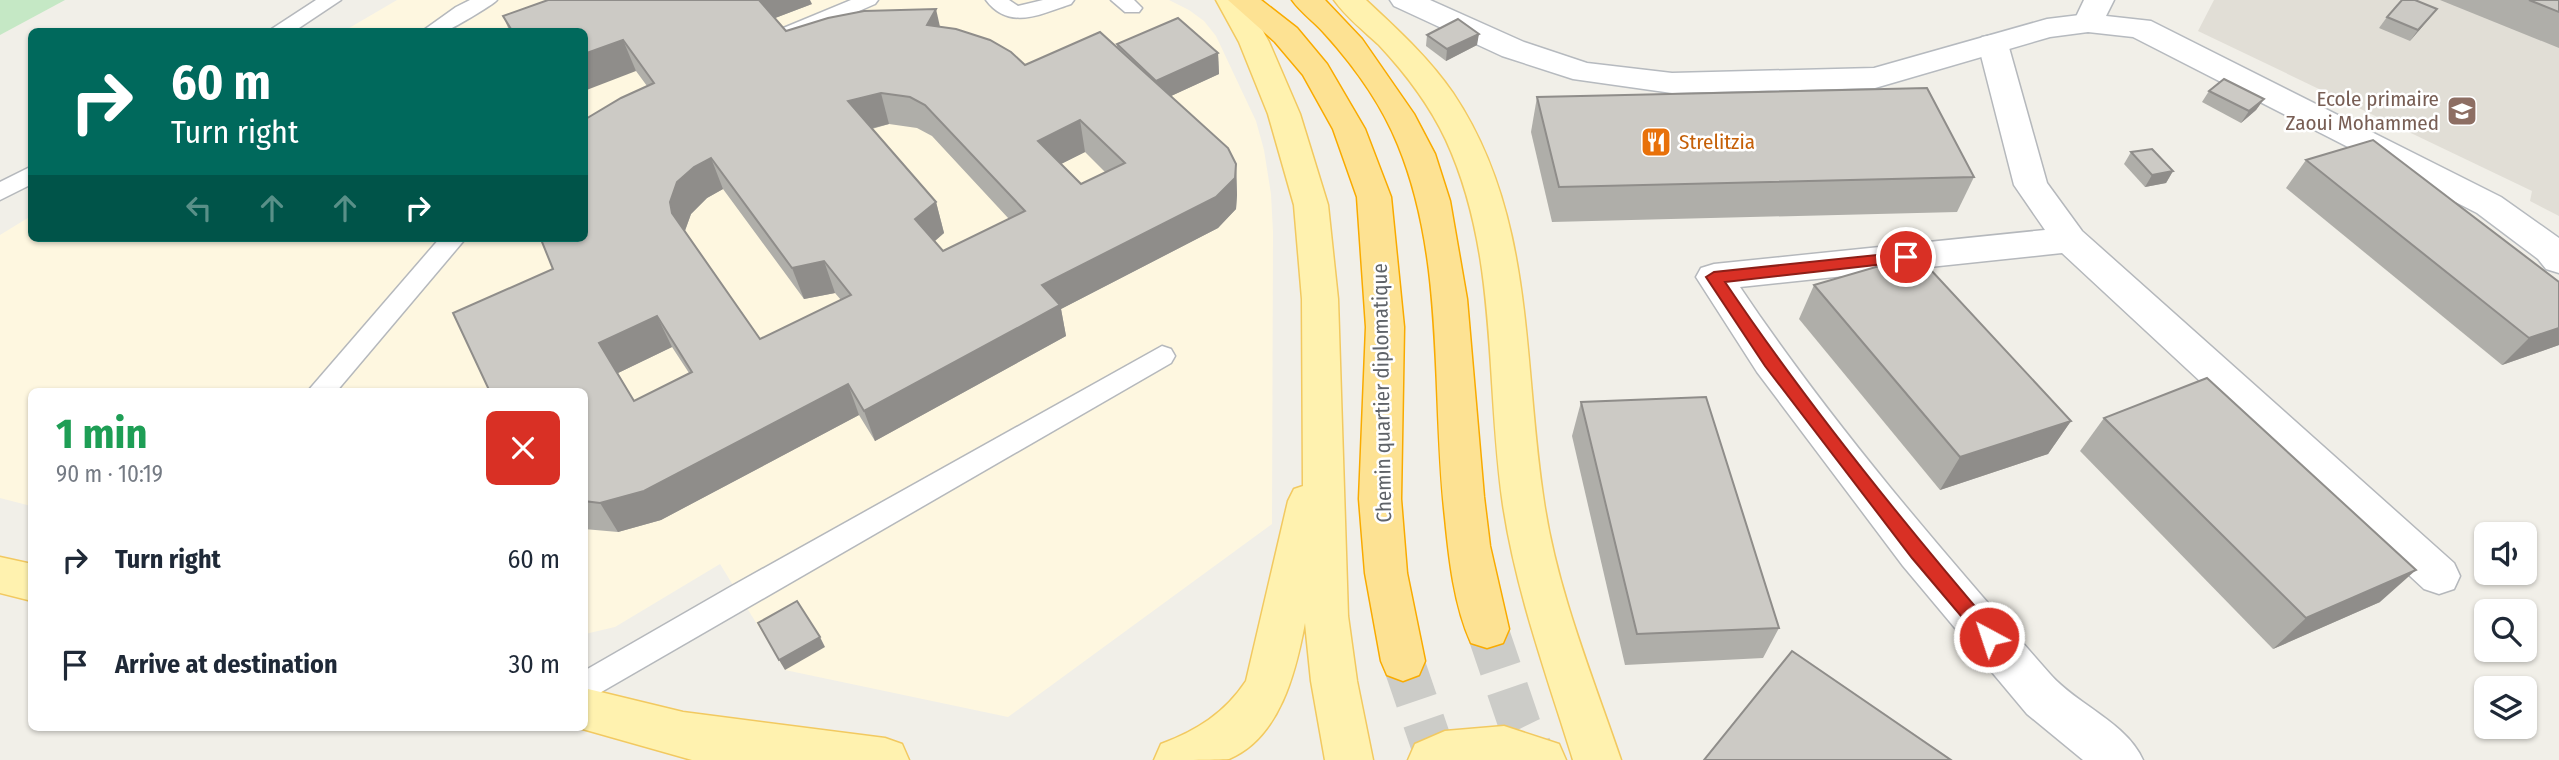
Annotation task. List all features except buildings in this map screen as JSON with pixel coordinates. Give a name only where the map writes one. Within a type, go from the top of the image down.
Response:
[{"type":"highway","name":"Chemin quartier diplomatique","points":[[1243,0],[1286,35],[1315,71],[1349,129],[1374,197],[1385,327],[1380,499],[1386,573],[1403,661]]},
{"type":"highway","points":[[1307,0],[1340,33],[1364,63],[1396,109],[1418,153],[1439,235],[1450,321],[1469,547],[1488,629]]},
{"type":"main road","points":[[1231,0],[1254,42],[1284,114],[1311,205],[1320,299],[1326,616],[1334,681],[1349,760]]},
{"type":"main road","points":[[1349,0],[1389,38],[1449,113],[1493,220],[1513,382],[1524,503],[1543,587],[1597,760]]},
{"type":"main road","points":[[1178,760],[1210,747],[1236,728],[1257,703],[1279,642],[1323,438]]},
{"type":"main road","points":[[0,575],[28,582]]},
{"type":"main road","points":[[1566,661],[1620,760]]},
{"type":"main road","points":[[588,710],[683,734],[885,760]]},
{"type":"main road","points":[[683,734],[745,760]]},
{"type":"main road","points":[[1432,760],[1445,753],[1504,748],[1542,760]]},
{"type":"street","points":[[1405,0],[1513,50],[1584,72],[1672,83],[1875,78],[2094,12],[2140,28],[2224,69],[2488,205],[2550,250],[2559,260]]},
{"type":"street","points":[[1993,44],[2031,185],[2070,240],[2439,576]]},
{"type":"street","points":[[2070,240],[1714,277],[1770,362],[1918,553],[2043,699],[2119,760]]},
{"type":"lane","points":[[284,28],[331,0]]},
{"type":"lane","points":[[437,28],[463,10],[487,0]]},
{"type":"lane","points":[[776,38],[868,0]]},
{"type":"lane","points":[[996,0],[1014,13],[1027,12],[1064,0]]},
{"type":"lane","points":[[0,192],[28,176]]},
{"type":"lane","points":[[324,388],[455,242]]},
{"type":"lane","points":[[588,686],[752,589],[1162,356]]},
{"type":"shaded area","points":[[397,0],[1169,0],[1189,10],[1204,21],[1216,36],[1256,121],[1264,150],[1271,194],[1273,232],[1272,524],[1008,717],[785,670],[720,564],[615,627],[588,633],[588,388],[28,388],[28,505],[0,498],[0,235],[28,218],[28,242],[588,242],[588,28],[349,28]]},
{"type":"shaded area","name":"Ecole primaire Zaoui Mohammed","points":[[2214,0],[2559,0],[2559,216],[2530,201],[2532,191],[2198,31]]},
{"type":"green space","points":[[0,0],[65,0],[0,35]]},
{"type":"tunnel","points":[[1487,629],[1520,726],[1537,760]]},
{"type":"tunnel","points":[[1403,661],[1437,760]]},
{"type":"place","name":"Ecole primaire Zaoui Mohammed","points":[[2462,111]]},
{"type":"place","name":"Strelitzia","points":[[1656,142]]},
{"type":"route","points":[[1906,257],[1714,277],[1770,362],[1918,553],[1989,637]]}]
